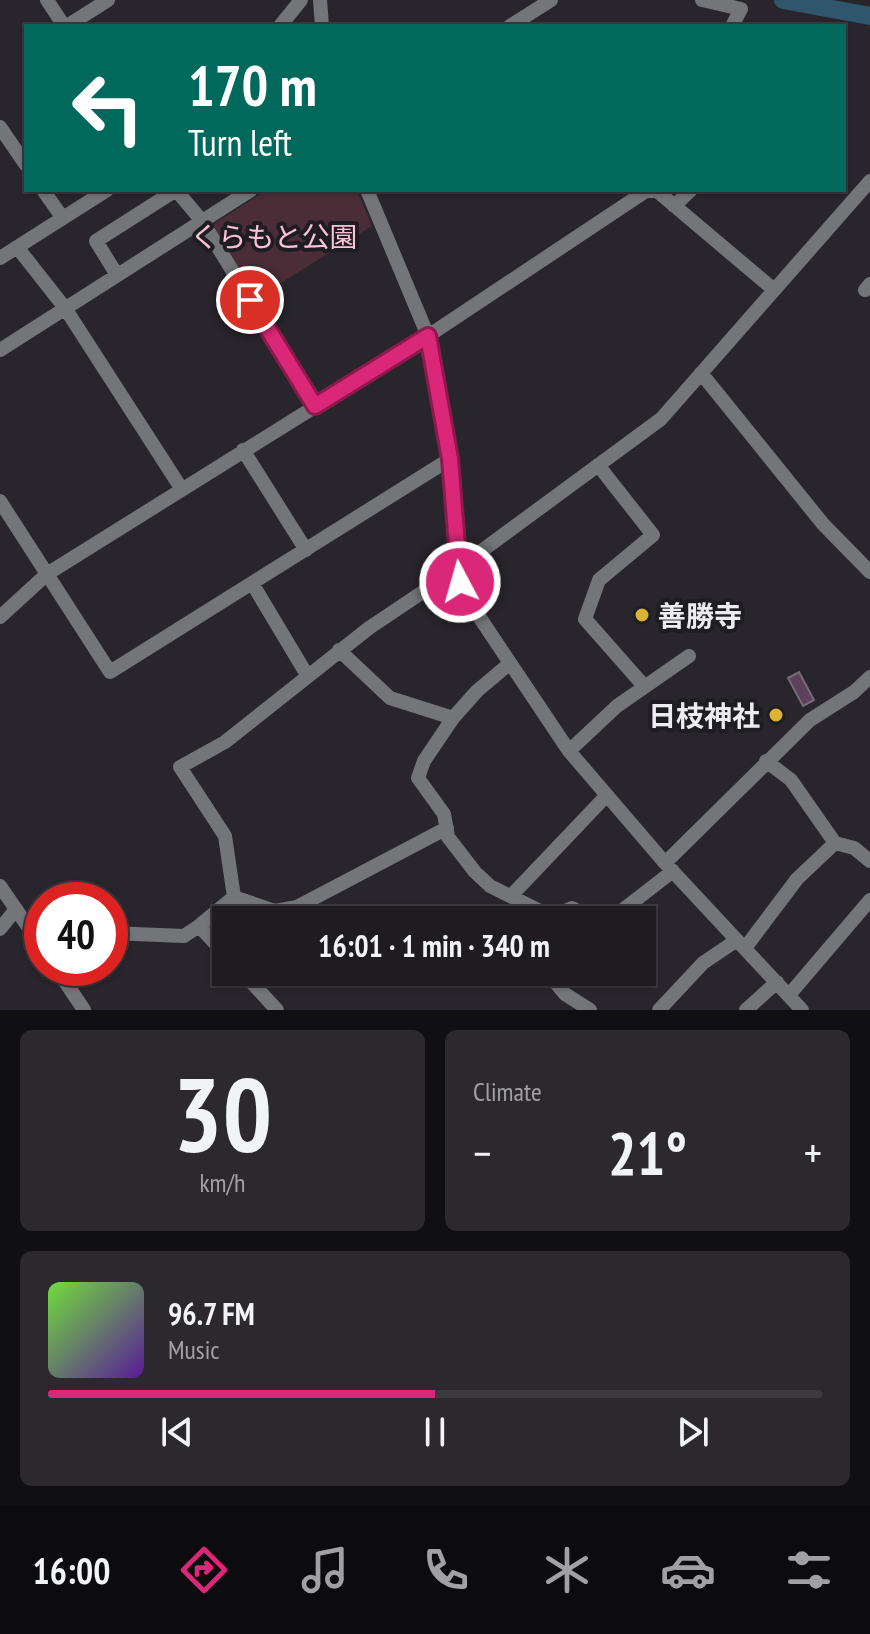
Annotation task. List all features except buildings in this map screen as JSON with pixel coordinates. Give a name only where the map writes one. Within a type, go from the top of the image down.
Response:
[{"type":"street","points":[[47,0],[64,24]]},
{"type":"street","points":[[68,24],[108,0]]},
{"type":"street","points":[[282,24],[301,0]]},
{"type":"street","points":[[320,0],[322,24]]},
{"type":"street","points":[[513,24],[551,0]]},
{"type":"street","points":[[702,0],[741,9],[733,24]]},
{"type":"street","points":[[0,127],[24,162]]},
{"type":"street","points":[[234,897],[225,836],[180,767],[225,742],[339,650],[457,569],[661,419],[870,181]]},
{"type":"street","points":[[44,192],[62,217]]},
{"type":"street","points":[[0,258],[104,192]]},
{"type":"street","points":[[117,275],[96,241],[173,192]]},
{"type":"street","points":[[178,192],[202,221],[315,406]]},
{"type":"street","points":[[0,350],[248,192]]},
{"type":"street","points":[[368,192],[428,336],[450,459],[457,569],[468,600],[569,751],[669,867],[802,1010]]},
{"type":"street","points":[[0,617],[47,574],[428,336],[644,192]]},
{"type":"street","points":[[658,192],[773,289]]},
{"type":"street","points":[[674,206],[689,192]]},
{"type":"street","points":[[17,247],[65,308],[181,488]]},
{"type":"street","points":[[701,373],[823,524],[870,572]]},
{"type":"street","points":[[243,450],[306,550]]},
{"type":"street","points":[[0,501],[110,672],[450,459]]},
{"type":"street","points":[[598,465],[653,535],[599,580],[585,619],[644,686]]},
{"type":"street","points":[[252,583],[307,675]]},
{"type":"street","points":[[339,650],[390,698],[453,718]]},
{"type":"street","points":[[569,751],[644,686],[689,656]]},
{"type":"street","points":[[509,664],[477,691],[453,718],[424,761],[418,778],[444,814],[448,837],[475,872],[490,886],[529,906]]},
{"type":"street","points":[[626,906],[669,867],[766,761],[810,720],[870,677]]},
{"type":"street","points":[[766,761],[791,780],[835,843],[854,848],[870,861]]},
{"type":"street","points":[[511,896],[607,795]]},
{"type":"street","points":[[234,897],[275,911],[297,907],[447,828]]},
{"type":"street","points":[[659,1010],[703,963],[741,944],[797,879],[835,843]]},
{"type":"street","points":[[0,886],[24,916]]},
{"type":"street","points":[[128,934],[184,936],[234,897]]},
{"type":"street","points":[[789,995],[869,903]]},
{"type":"street","points":[[0,929],[16,909]]},
{"type":"street","points":[[199,926],[212,940]]},
{"type":"street","points":[[746,1010],[777,982]]},
{"type":"street","points":[[68,986],[84,1010]]},
{"type":"street","points":[[255,986],[277,1010]]},
{"type":"street","points":[[558,986],[565,994],[590,1010]]},
{"type":"green space","name":"くらもと公園","points":[[264,192],[358,192],[372,226],[257,298],[212,225]]},
{"type":"waterway","points":[[783,0],[870,16]]},
{"type":"place","name":"善勝寺","points":[[642,615]]},
{"type":"place","name":"日枝神社","points":[[776,715]]},
{"type":"route","points":[[250,300],[315,406],[428,336],[450,459],[460,582]]}]
